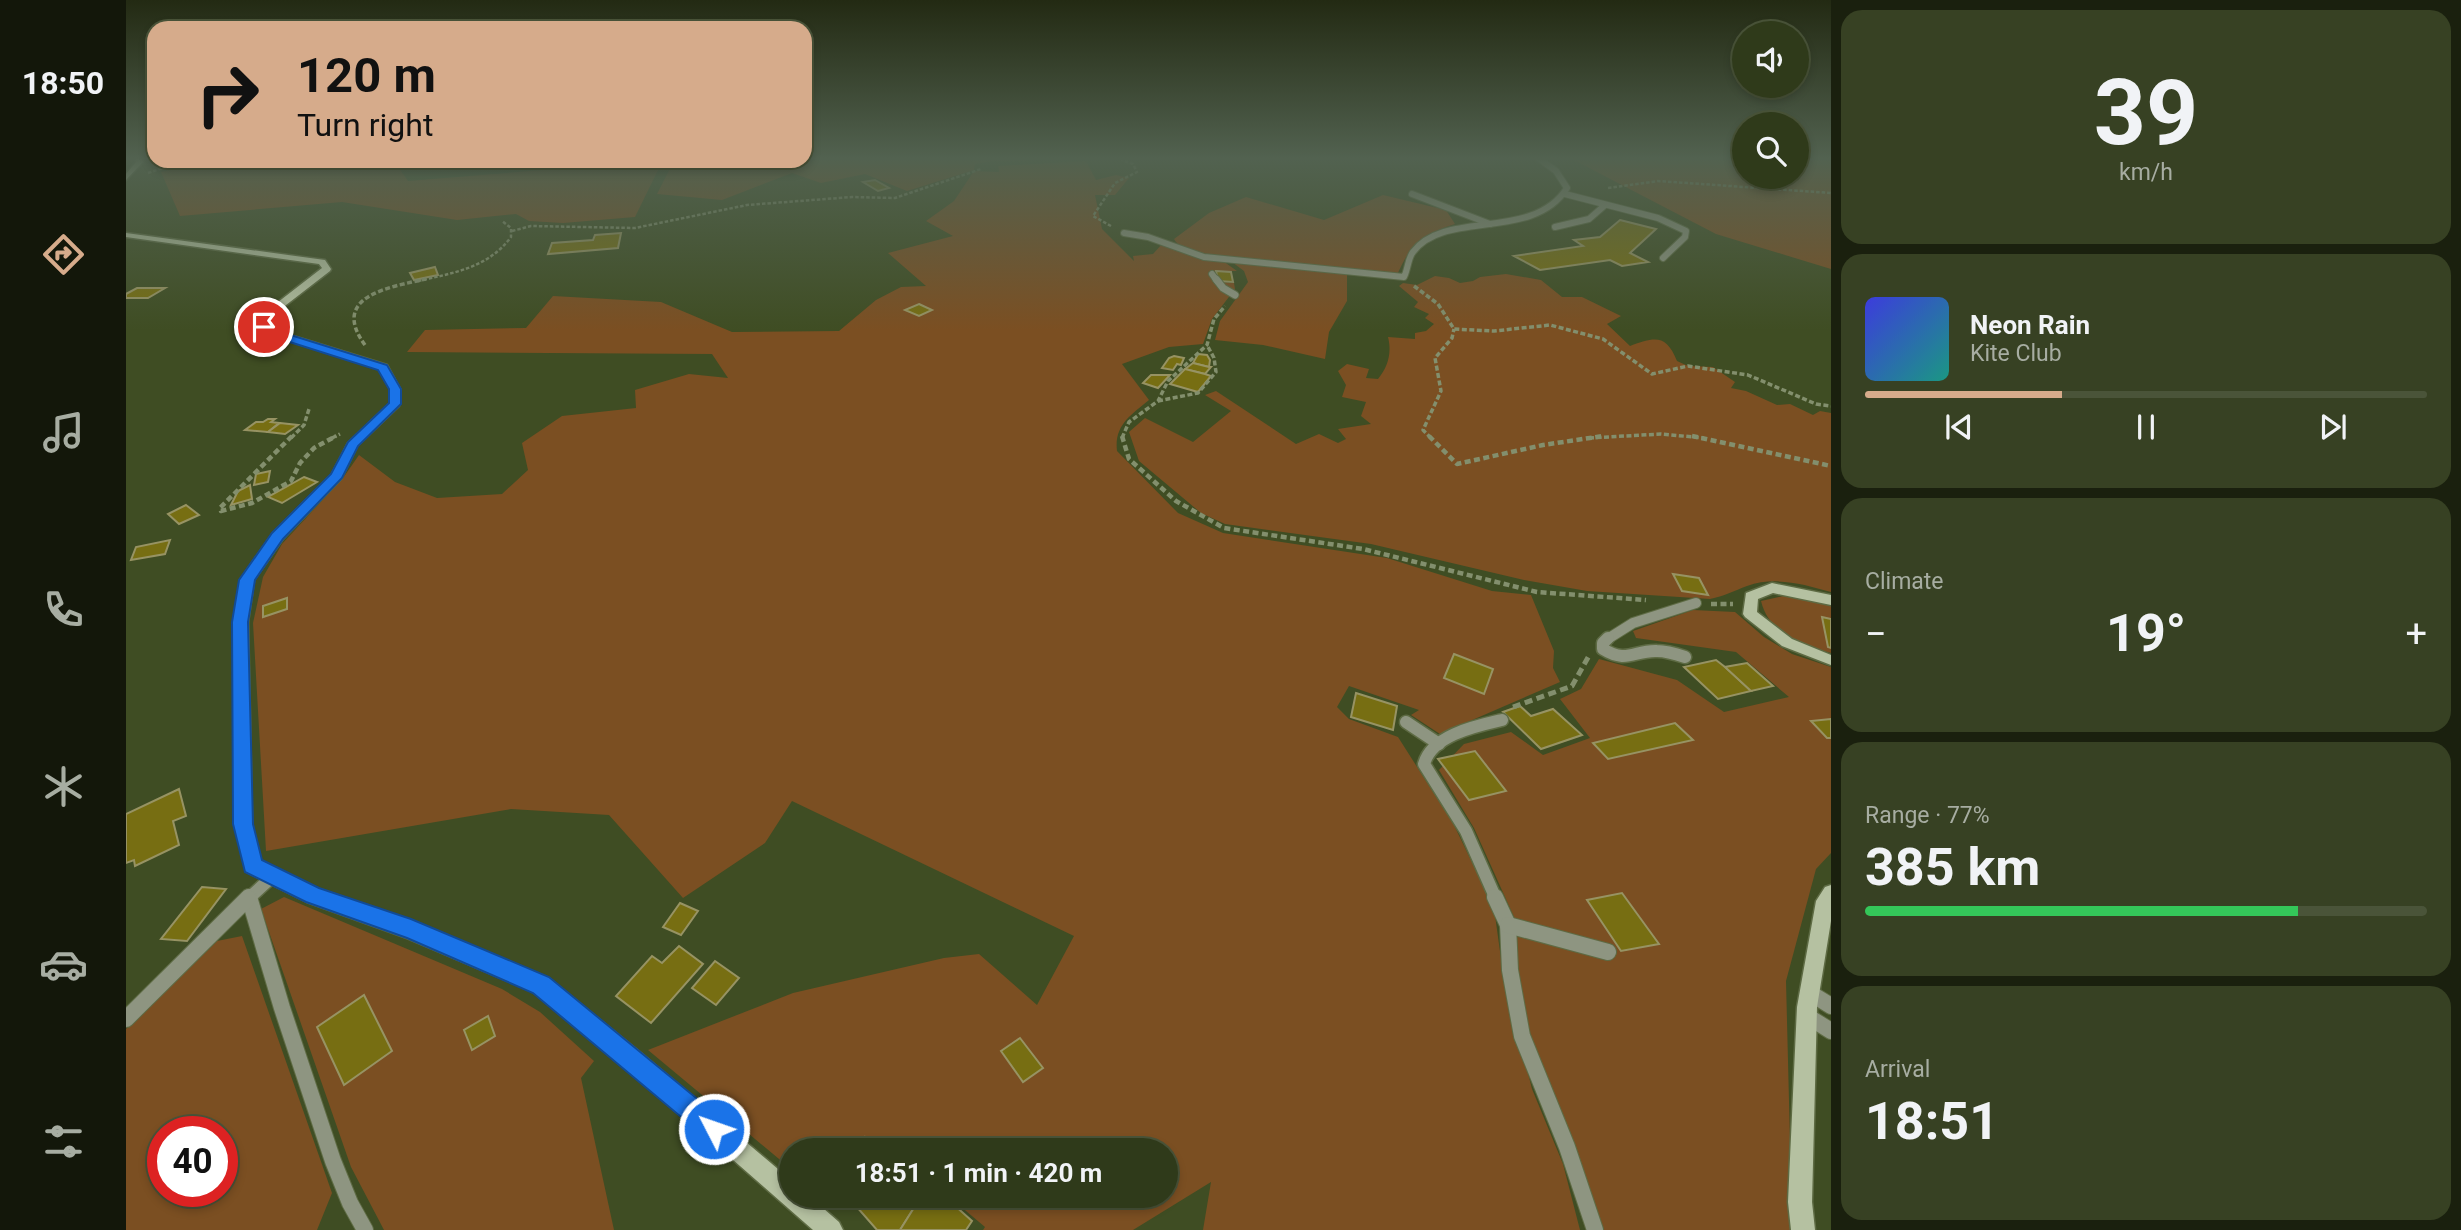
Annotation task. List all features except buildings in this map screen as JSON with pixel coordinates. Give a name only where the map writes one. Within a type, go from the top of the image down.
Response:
[{"type":"street","points":[[126,235],[322,262],[327,269],[263,318],[264,327],[383,368],[395,389],[395,404],[352,445],[337,476],[278,536],[247,580],[240,622],[243,824],[253,866],[314,896],[411,930],[541,985],[635,1061],[831,1230]]},
{"type":"street","points":[[1831,600],[1772,588],[1751,596],[1749,614],[1772,636],[1831,660]]},
{"type":"street","points":[[1803,1230],[1800,1202],[1807,1016],[1810,993],[1825,942],[1825,901],[1831,893]]},
{"type":"lane","points":[[1469,214],[1490,224]]},
{"type":"lane","points":[[1124,233],[1148,237],[1204,257],[1404,277],[1412,252],[1425,243],[1461,230],[1535,214]]},
{"type":"lane","points":[[1555,227],[1589,219],[1594,214]]},
{"type":"lane","points":[[1638,214],[1664,221],[1686,231],[1685,237],[1663,258]]},
{"type":"lane","points":[[1212,274],[1223,288],[1235,295]]},
{"type":"lane","points":[[1685,657],[1655,651],[1631,659],[1621,658],[1603,649],[1603,643],[1621,630],[1658,614],[1696,603]]},
{"type":"lane","points":[[1495,721],[1439,744],[1428,753],[1424,764],[1466,831],[1507,925],[1514,1003],[1522,1036],[1567,1147],[1595,1230]]},
{"type":"lane","points":[[1406,722],[1439,744]]},
{"type":"lane","points":[[126,1019],[248,898],[274,876]]},
{"type":"lane","points":[[248,898],[292,1042],[341,1186],[365,1230]]},
{"type":"lane","points":[[1507,925],[1608,952]]},
{"type":"lane","points":[[1810,993],[1831,1006]]},
{"type":"lane","points":[[1807,1016],[1831,1031]]},
{"type":"path","points":[[512,232],[531,226],[635,228],[709,214]]},
{"type":"path","points":[[1094,214],[1124,233]]},
{"type":"path","points":[[383,368],[355,329],[352,316],[357,305],[394,287],[471,268],[496,254],[509,240],[512,232],[512,228],[502,221]]},
{"type":"path","points":[[1398,277],[1422,289],[1438,304],[1454,330],[1452,338],[1435,358],[1441,391],[1423,430],[1458,464],[1521,450],[1627,434],[1690,436],[1831,466]]},
{"type":"path","points":[[1158,401],[1168,381],[1207,345],[1214,319],[1235,295]]},
{"type":"path","points":[[1454,330],[1494,331],[1550,325],[1603,339],[1652,374],[1688,366],[1748,375],[1816,404],[1831,406]]},
{"type":"path","points":[[1207,345],[1214,358],[1216,372],[1198,393],[1158,401],[1129,422],[1122,434],[1122,445],[1129,459],[1176,501],[1195,514],[1224,528],[1363,549],[1537,592],[1652,601]]},
{"type":"path","points":[[309,409],[304,425],[273,453],[244,486],[234,492],[220,508],[221,511],[252,503],[291,481],[300,463],[322,442],[342,433],[372,427]]},
{"type":"path","points":[[1696,603],[1750,604]]},
{"type":"path","points":[[1495,721],[1497,713],[1573,687],[1585,659],[1592,652],[1603,649]]},
{"type":"shaded area","points":[[421,214],[512,214],[457,220]]},
{"type":"shaded area","points":[[517,214],[636,214],[635,217],[563,223],[529,221]]},
{"type":"shaded area","points":[[935,214],[1099,214],[1102,229],[1134,261],[1133,256],[1153,254],[1162,244],[1223,261],[1237,271],[1214,271],[1217,282],[1234,283],[1235,289],[1212,319],[1203,344],[1169,347],[1122,364],[1149,400],[1121,427],[1117,451],[1178,513],[1223,533],[1387,558],[1492,591],[1531,595],[1554,651],[1553,668],[1560,682],[1440,734],[1411,715],[1419,710],[1349,686],[1337,707],[1349,719],[1398,737],[1454,825],[1494,908],[1503,973],[1532,1089],[1563,1164],[1580,1230],[1203,1230],[1211,1182],[1178,1202],[1178,1138],[779,1138],[779,1159],[648,1050],[793,993],[944,958],[979,954],[1037,1005],[1074,936],[792,801],[765,843],[683,898],[609,815],[511,809],[266,851],[253,623],[263,577],[282,544],[343,478],[359,455],[395,482],[437,498],[502,494],[528,470],[522,443],[562,416],[636,408],[635,390],[689,374],[728,378],[712,354],[407,352],[425,330],[526,328],[553,296],[661,302],[732,332],[839,331],[876,300],[901,287],[926,286],[888,253],[953,236],[926,221]],"holes":[[[1020,1039],[1043,1069],[1023,1081],[1001,1052]]]},
{"type":"shaded area","points":[[1207,214],[1305,214],[1324,220],[1337,214],[1449,214],[1455,224],[1434,232],[1419,242],[1407,255],[1397,275],[1201,254],[1182,247],[1174,239]]},
{"type":"shaded area","points":[[1678,214],[1831,214],[1831,269],[1716,234]]},
{"type":"shaded area","points":[[1232,262],[1347,274],[1347,301],[1329,332],[1325,359],[1263,345],[1215,340],[1220,321],[1248,282],[1244,271]]},
{"type":"shaded area","points":[[1506,274],[1541,280],[1562,297],[1582,297],[1621,316],[1607,324],[1630,346],[1659,340],[1669,346],[1677,361],[1688,366],[1713,367],[1735,382],[1731,388],[1746,391],[1777,405],[1790,404],[1813,415],[1820,411],[1831,413],[1831,592],[1779,581],[1758,583],[1710,599],[1587,591],[1524,580],[1371,544],[1225,524],[1201,513],[1139,461],[1129,432],[1145,418],[1193,442],[1231,411],[1205,395],[1216,391],[1296,444],[1319,434],[1338,443],[1346,439],[1338,429],[1371,424],[1361,416],[1366,402],[1342,397],[1346,385],[1338,371],[1347,364],[1369,369],[1366,378],[1378,379],[1388,360],[1388,337],[1415,339],[1415,333],[1426,331],[1434,324],[1425,318],[1429,314],[1414,307],[1418,302],[1399,286],[1403,283],[1417,285],[1435,276],[1460,283]]},
{"type":"shaded area","points":[[1783,596],[1831,605],[1831,653],[1788,636],[1771,622],[1761,601]]},
{"type":"shaded area","points":[[1693,610],[1735,612],[1764,637],[1792,654],[1831,667],[1831,853],[1816,869],[1786,981],[1791,1181],[1795,1230],[1604,1230],[1571,1138],[1528,1034],[1518,974],[1514,917],[1474,828],[1439,770],[1464,744],[1511,732],[1543,755],[1590,738],[1560,699],[1581,689],[1599,659],[1677,680],[1724,712],[1789,697],[1736,652],[1636,638],[1633,631]]},
{"type":"shaded area","points":[[284,897],[502,989],[540,1012],[594,1061],[581,1078],[614,1230],[384,1230],[351,1167],[261,909]]},
{"type":"shaded area","points":[[242,936],[332,1193],[317,1230],[126,1230],[126,1029],[217,941]]},
{"type":"shaded area","points":[[962,1208],[1169,1208],[1133,1230],[983,1230],[985,1227]]},
{"type":"route","points":[[264,327],[321,349],[383,368],[395,389],[395,404],[352,445],[337,476],[278,536],[247,580],[240,622],[243,824],[253,866],[314,896],[411,930],[541,985],[714,1129]]}]
